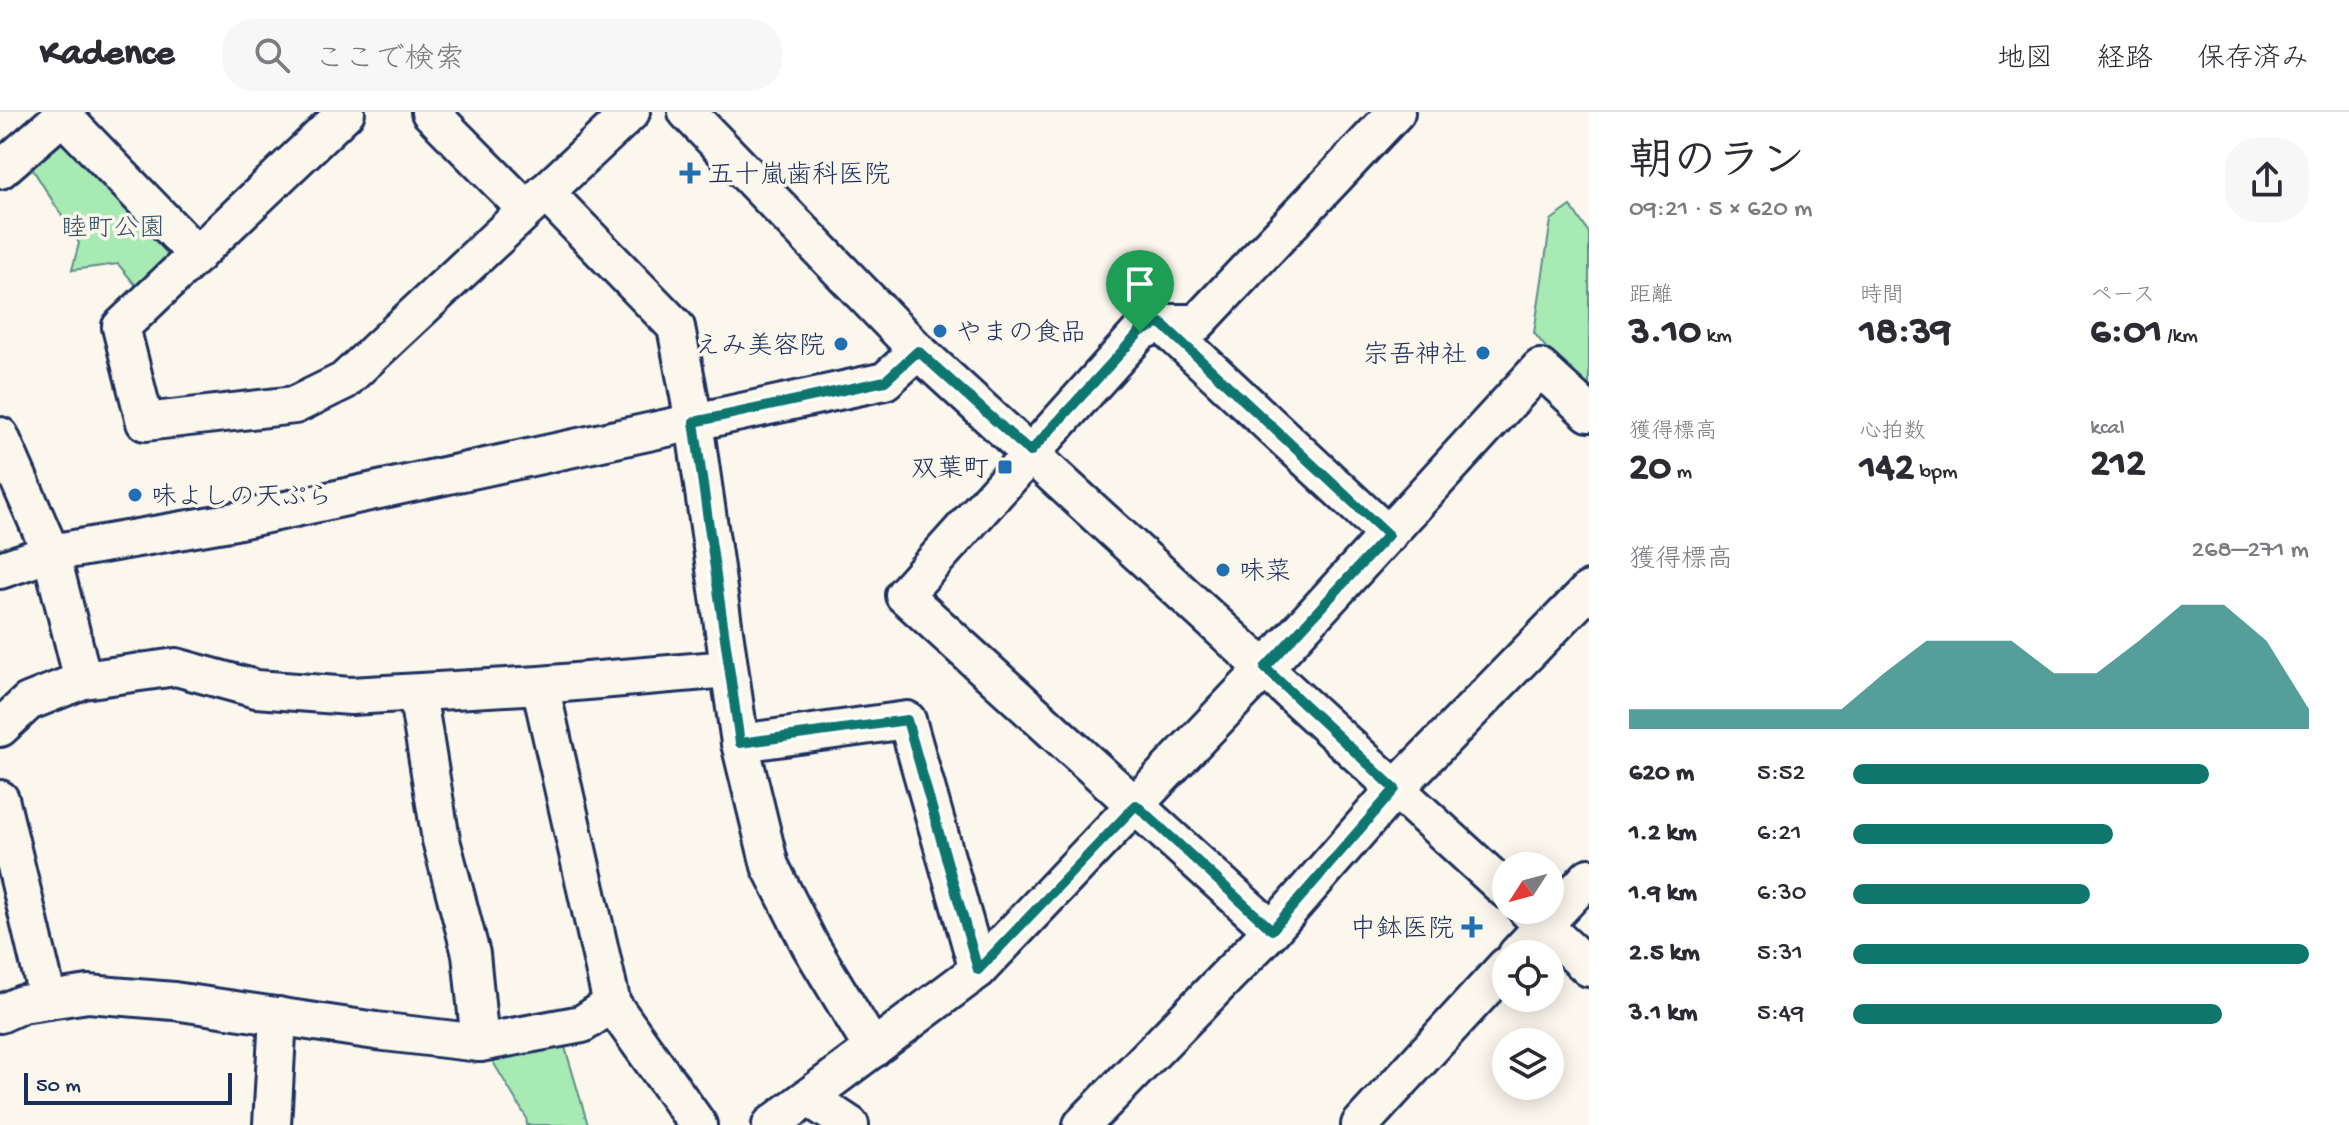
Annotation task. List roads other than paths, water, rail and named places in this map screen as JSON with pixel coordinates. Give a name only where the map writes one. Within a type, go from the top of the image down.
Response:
[{"type":"street","points":[[346,112],[121,327],[145,422],[295,405],[344,381],[631,112]]},
{"type":"street","points":[[430,112],[536,200],[676,327],[694,422],[740,743],[770,866],[810,945],[873,1049]]},
{"type":"street","points":[[687,112],[918,351],[1492,877]]},
{"type":"street","points":[[1272,930],[904,595],[1140,332],[1161,323],[1197,323],[1394,113]]},
{"type":"street","points":[[0,170],[65,114],[197,255]]},
{"type":"street","points":[[1161,323],[1388,535]]},
{"type":"street","points":[[0,570],[51,553],[235,521],[885,381],[918,351]]},
{"type":"street","points":[[771,1125],[978,970],[1265,668],[1540,368],[1589,413]]},
{"type":"street","points":[[0,436],[51,553],[83,680]]},
{"type":"street","points":[[1082,1125],[1272,930],[1395,789],[1589,590]]},
{"type":"street","points":[[0,728],[28,702],[83,680],[176,667],[256,689],[351,696],[540,685],[729,669]]},
{"type":"street","points":[[540,685],[612,1004],[698,1125]]},
{"type":"street","points":[[417,693],[441,840],[471,954],[480,1043]]},
{"type":"street","points":[[740,743],[907,720],[978,970]]},
{"type":"street","points":[[0,799],[48,1000]]},
{"type":"street","points":[[1564,896],[1589,877]]},
{"type":"street","points":[[1542,924],[1589,968]]},
{"type":"street","points":[[1360,1125],[1492,981]]},
{"type":"street","points":[[0,1014],[22,1004],[88,994],[174,1001],[480,1043],[582,1024],[612,1004]]},
{"type":"street","points":[[272,1125],[278,1016]]},
{"type":"street","points":[[809,1098],[850,1125]]},
{"type":"place","name":"五十嵐歯科医院","points":[[690,173]]},
{"type":"place","name":"やまの食品","points":[[940,331]]},
{"type":"place","name":"えみ美容院","points":[[841,344]]},
{"type":"place","name":"宗吾神社","points":[[1483,353]]},
{"type":"place","name":"双葉町","points":[[1005,467]]},
{"type":"place","name":"味よしの天ぷら","points":[[135,495]]},
{"type":"place","name":"味菜","points":[[1223,570]]},
{"type":"place","name":"中鉢医院","points":[[1472,927]]},
{"type":"park label","name":"睦町公園","points":[[113,226]]}]
